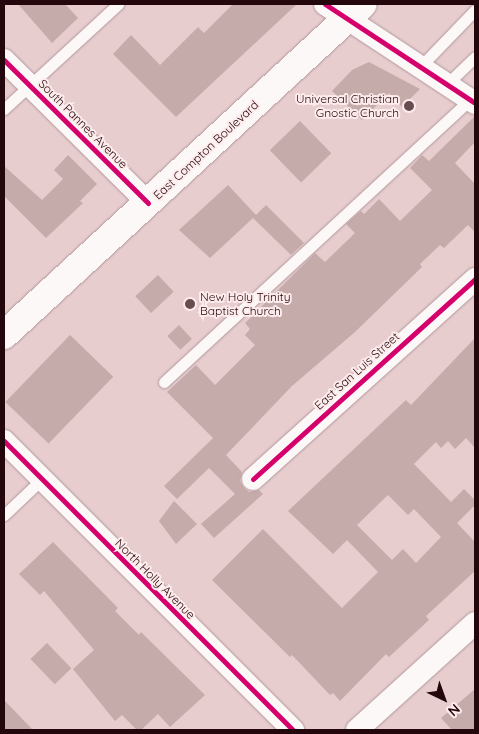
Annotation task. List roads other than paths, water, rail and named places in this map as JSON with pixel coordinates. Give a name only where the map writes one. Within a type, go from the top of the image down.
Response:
[{"type":"main road","name":"East Compton Boulevard","points":[[4,335],[355,12]]},
{"type":"street","points":[[325,4],[355,12],[420,67],[473,102]]},
{"type":"street","name":"South Pannes Avenue","points":[[4,60],[148,203]]},
{"type":"street","name":"East San Luis Street","points":[[253,479],[475,279]]},
{"type":"street","name":"North Holly Avenue","points":[[4,441],[293,730]]},
{"type":"street","points":[[357,730],[475,622]]},
{"type":"lane","points":[[4,109],[118,4]]},
{"type":"lane","points":[[420,67],[475,10]]},
{"type":"lane","points":[[447,84],[475,58]]},
{"type":"lane","points":[[164,382],[473,102]]},
{"type":"lane","points":[[4,515],[42,479]]},
{"type":"place","name":"Universal Christian Gnostic Church","points":[[409,106]]},
{"type":"place","name":"New Holy Trinity Baptist Church","points":[[190,304]]}]
